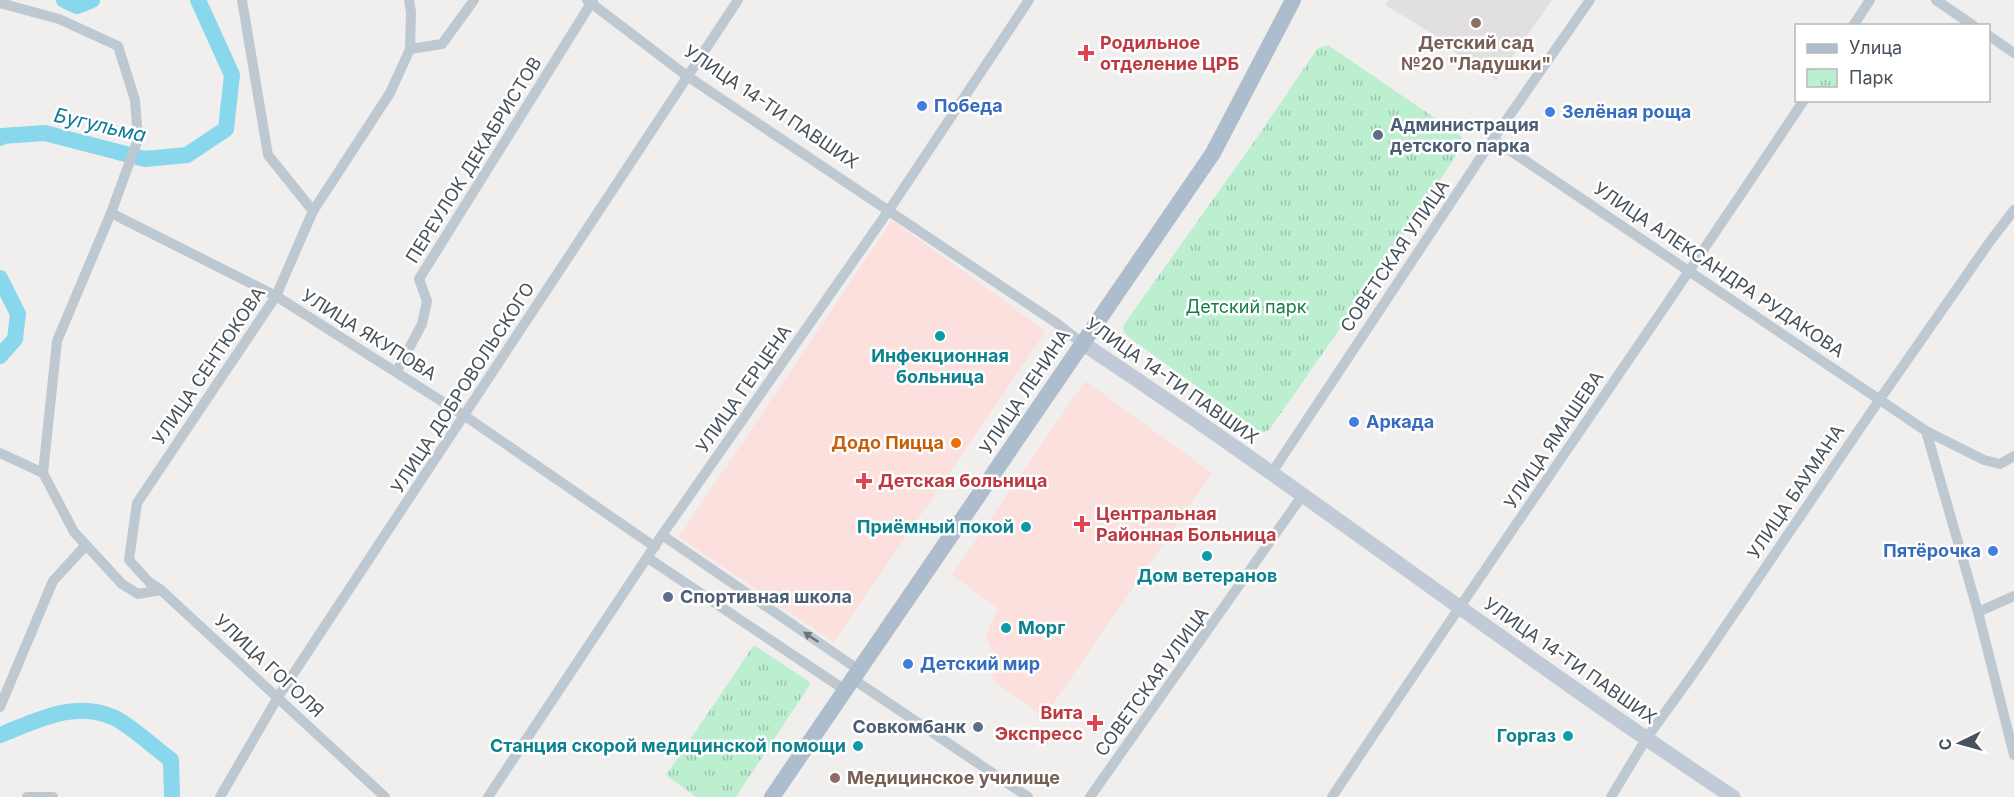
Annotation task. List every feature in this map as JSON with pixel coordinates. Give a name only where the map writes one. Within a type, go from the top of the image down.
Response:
[{"type":"main road","name":"УЛИЦА ЛЕНИНА","points":[[772,797],[1213,153],[1293,0]]},
{"type":"street","points":[[242,0],[268,155],[313,211]]},
{"type":"street","points":[[409,0],[410,49],[442,44],[474,0]]},
{"type":"street","name":"УЛИЦА ДОБРОВОЛЬСКОГО","points":[[220,797],[278,697],[738,0]]},
{"type":"street","name":"УЛИЦА ГЕРЦЕНА","points":[[488,797],[662,536],[889,210],[1029,0]]},
{"type":"street","name":"СОВЕТСКАЯ УЛИЦА","points":[[1271,474],[1493,139],[1590,0]]},
{"type":"street","points":[[1854,24],[1870,0]]},
{"type":"street","points":[[1936,0],[1971,24]]},
{"type":"street","name":"УЛИЦА 14-ТИ ПАВШИХ","points":[[590,1],[687,76],[1179,407],[1646,739],[1733,797]]},
{"type":"street","name":"ПЕРЕУЛОК ДЕКАБРИСТОВ","points":[[397,371],[422,324],[427,301],[419,279],[590,1]]},
{"type":"street","points":[[0,3],[59,18],[118,46],[135,100],[138,138],[111,213],[57,340],[43,473],[74,532],[122,584],[138,594],[161,590]]},
{"type":"street","points":[[1990,36],[2014,53]]},
{"type":"street","name":"УЛИЦА СЕНТЮКОВА","points":[[129,560],[137,504],[276,296],[313,211],[390,93],[410,49]]},
{"type":"street","name":"УЛИЦА ЯМАШЕВА","points":[[1332,797],[1459,606],[1691,271],[1803,102]]},
{"type":"street","name":"УЛИЦА АЛЕКСАНДРА РУДАКОВА","points":[[1493,139],[1926,431],[1984,460],[2000,464],[2014,456]]},
{"type":"street","name":"УЛИЦА БАУМАНА","points":[[1611,797],[1646,739],[1695,671],[1880,399],[2014,210]]},
{"type":"street","name":"УЛИЦА ЯКУПОВА","points":[[111,213],[276,296],[465,416],[655,547]]},
{"type":"street","points":[[1926,431],[1978,612],[2014,755]]},
{"type":"street","points":[[0,453],[43,473]]},
{"type":"street","name":"СОВЕТСКАЯ УЛИЦА","points":[[1090,797],[1243,583],[1302,496]]},
{"type":"street","points":[[662,536],[852,680]]},
{"type":"street","points":[[0,707],[53,581],[86,545]]},
{"type":"street","points":[[648,558],[852,680],[1028,797]]},
{"type":"street","name":"УЛИЦА ГОГОЛЯ","points":[[129,560],[149,582],[161,590],[385,797]]},
{"type":"street","points":[[1978,612],[2014,596]]},
{"type":"street","points":[[27,797],[53,797]]},
{"type":"shaded area","name":"Детский сад №20 \"Ладушки\"","points":[[1388,0],[1552,0],[1496,80],[1444,45],[1445,41],[1385,5]]},
{"type":"shaded area","points":[[892,220],[1046,331],[834,642],[679,537]]},
{"type":"shaded area","name":"Центральная Районная Больница","points":[[1085,381],[1212,473],[1044,717],[991,679],[999,664],[986,637],[998,608],[952,575]]},
{"type":"green space","name":"Детский парк","points":[[1328,45],[1461,136],[1463,145],[1368,289],[1269,430],[1262,433],[1131,339],[1124,332],[1123,326],[1317,49]]},
{"type":"green space","points":[[754,645],[811,683],[736,797],[696,797],[666,775]]},
{"type":"waterway","name":"Бугульма","points":[[64,0],[77,6],[92,0]]},
{"type":"waterway","name":"Бугульма","points":[[0,138],[45,133],[145,159],[187,155],[226,129],[232,75],[198,0]]},
{"type":"waterway","name":"Бугульма","points":[[0,278],[18,314],[15,339],[0,356]]},
{"type":"waterway","name":"Бугульма","points":[[0,735],[42,718],[71,711],[100,713],[115,718],[171,760],[172,797]]},
{"type":"place","name":"Детский сад №20 \"Ладушки\"","points":[[1476,23]]},
{"type":"place","name":"Родильное отделение ЦРБ","points":[[1086,53]]},
{"type":"place","name":"Победа","points":[[922,106]]},
{"type":"place","name":"Зелёная роща","points":[[1550,112]]},
{"type":"place","name":"Администрация детского парка","points":[[1378,135]]},
{"type":"place","name":"Инфекционная больница","points":[[940,336]]},
{"type":"place","name":"Аркада","points":[[1354,422]]},
{"type":"place","name":"Додо Пицца","points":[[956,443]]},
{"type":"place","name":"Детская больница","points":[[864,481]]},
{"type":"place","name":"Центральная Районная Больница","points":[[1082,524]]},
{"type":"place","name":"Приёмный покой","points":[[1026,527]]},
{"type":"place","name":"Пятёрочка","points":[[1993,551]]},
{"type":"place","name":"Дом ветеранов","points":[[1207,556]]},
{"type":"place","name":"Спортивная школа","points":[[668,597]]},
{"type":"place","name":"Морг","points":[[1006,628]]},
{"type":"place","name":"Детский мир","points":[[908,664]]},
{"type":"place","name":"Вита Экспресс","points":[[1095,723]]},
{"type":"place","name":"Совкомбанк","points":[[978,727]]},
{"type":"place","name":"Горгаз","points":[[1568,736]]},
{"type":"place","name":"Станция скорой медицинской помощи","points":[[858,746]]},
{"type":"place","name":"Медицинское училище","points":[[835,778]]}]
